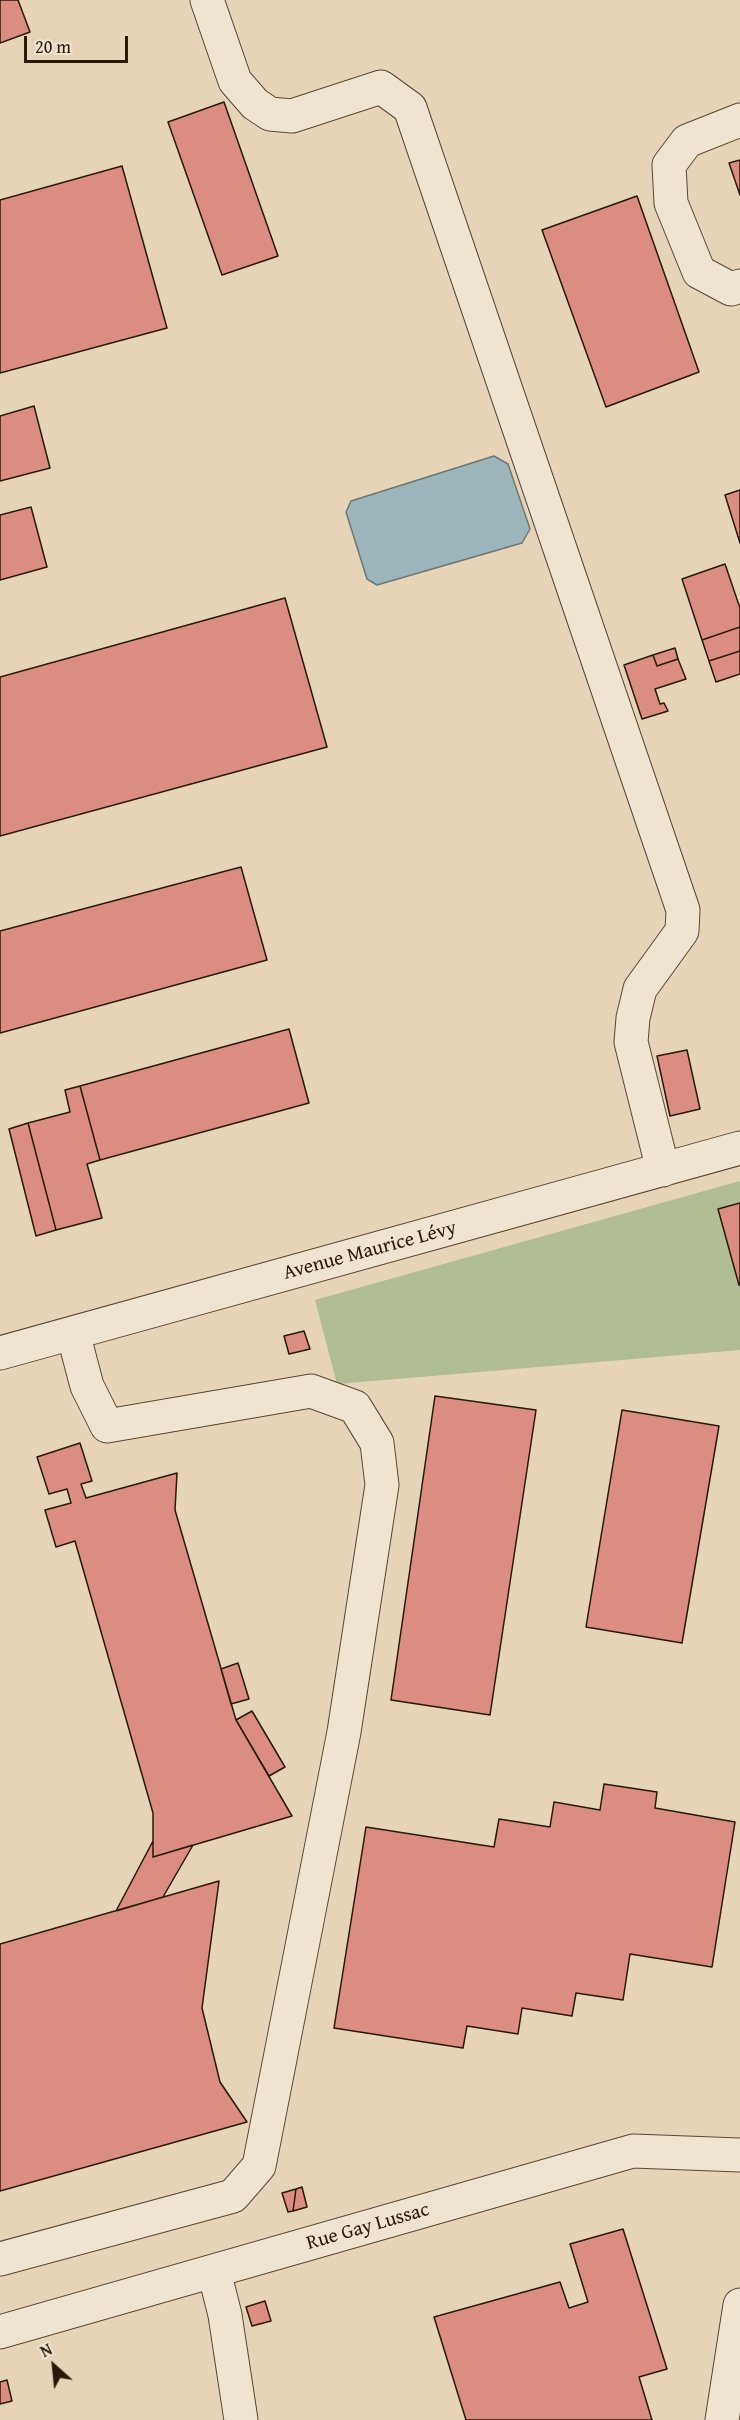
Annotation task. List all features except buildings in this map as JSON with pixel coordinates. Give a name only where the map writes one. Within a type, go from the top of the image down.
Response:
[{"type":"street","points":[[207,0],[236,81],[255,104],[270,114],[292,116],[381,87],[410,108],[683,910],[682,932],[640,989],[633,1018],[631,1042],[663,1170]]},
{"type":"street","points":[[740,120],[687,141],[669,165],[671,203],[699,272],[731,289],[740,286]]},
{"type":"street","name":"Avenue Maurice Lévy","points":[[0,1353],[740,1149]]},
{"type":"street","points":[[0,2259],[233,2196],[259,2166],[344,1732],[382,1485],[377,1443],[355,1407],[311,1391],[108,1426],[87,1386],[72,1333]]},
{"type":"street","name":"Rue Gay Lussac","points":[[0,2332],[633,2151],[740,2155]]},
{"type":"street","points":[[214,2271],[225,2315],[241,2420]]},
{"type":"street","points":[[722,2420],[740,2305]]},
{"type":"green space","points":[[740,1181],[740,1350],[337,1384],[315,1300]]},
{"type":"water","points":[[494,456],[508,464],[530,529],[522,543],[377,585],[367,579],[346,512],[351,501]]}]
